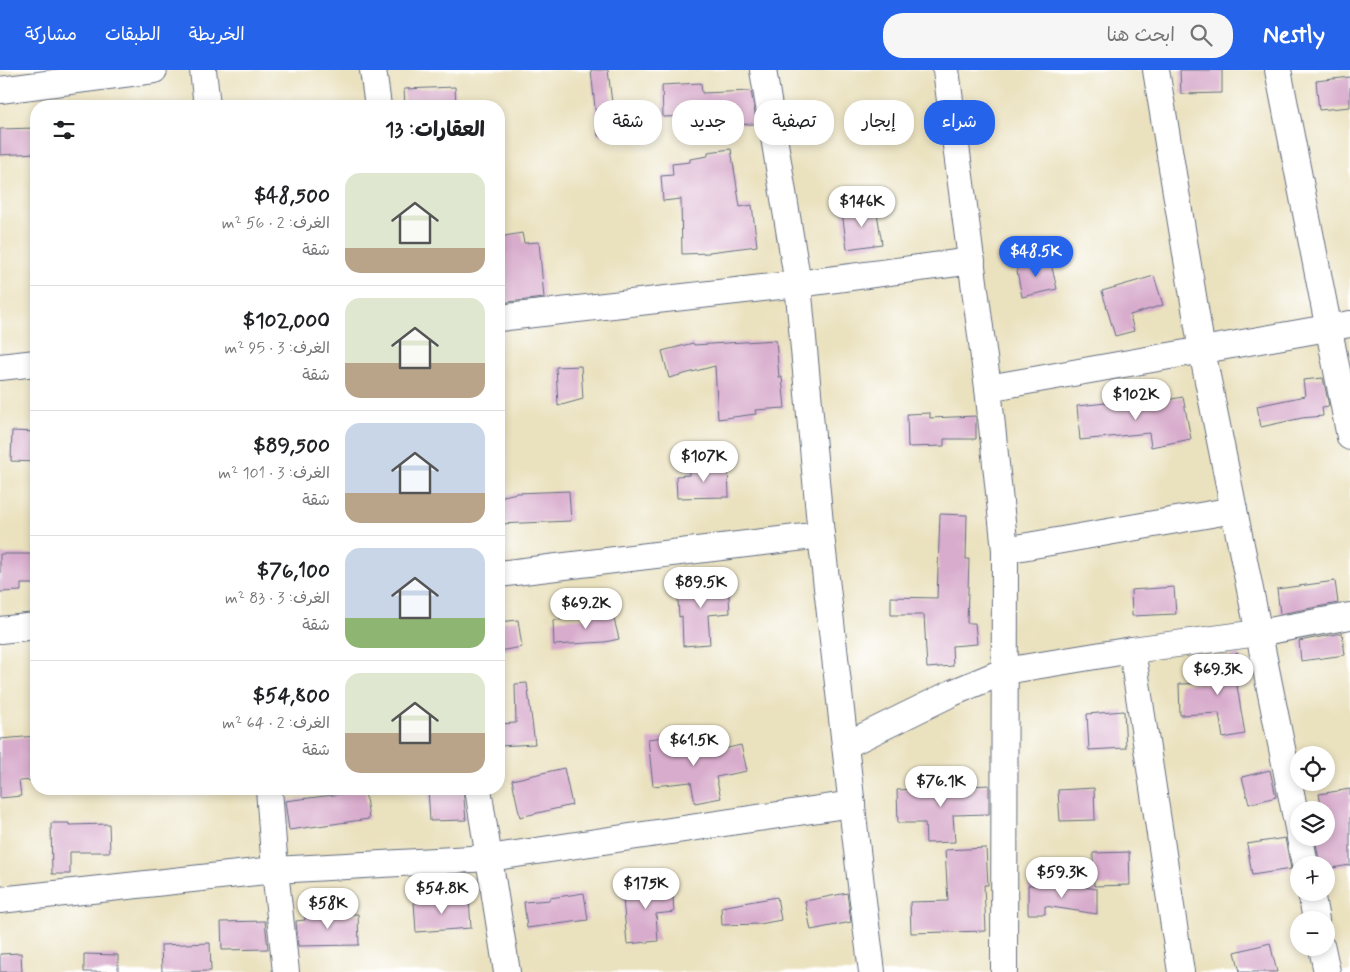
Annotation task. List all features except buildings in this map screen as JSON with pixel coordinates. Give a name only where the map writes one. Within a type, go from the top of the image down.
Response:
[{"type":"street","points":[[0,90],[154,70]]},
{"type":"street","points":[[203,70],[206,100]]},
{"type":"street","points":[[372,70],[377,100]]},
{"type":"street","points":[[763,70],[798,284],[821,535],[872,972]]},
{"type":"street","points":[[946,70],[988,388],[1005,550],[1004,972]]},
{"type":"street","points":[[1156,70],[1202,351],[1292,801]]},
{"type":"street","points":[[1278,70],[1339,326],[1350,437]]},
{"type":"street","points":[[505,317],[798,284],[972,261]]},
{"type":"street","points":[[988,388],[1339,326]]},
{"type":"street","points":[[0,367],[30,364]]},
{"type":"street","points":[[1005,550],[1234,510]]},
{"type":"street","points":[[505,573],[821,535]]},
{"type":"street","points":[[846,745],[952,693],[1005,672],[1350,616]]},
{"type":"street","points":[[0,630],[30,627]]},
{"type":"street","points":[[1132,650],[1181,972]]},
{"type":"street","points":[[269,795],[286,972]]},
{"type":"street","points":[[479,795],[507,972]]},
{"type":"street","points":[[0,900],[275,870],[489,858],[852,804]]},
{"type":"street","points":[[1324,956],[1327,972]]}]
